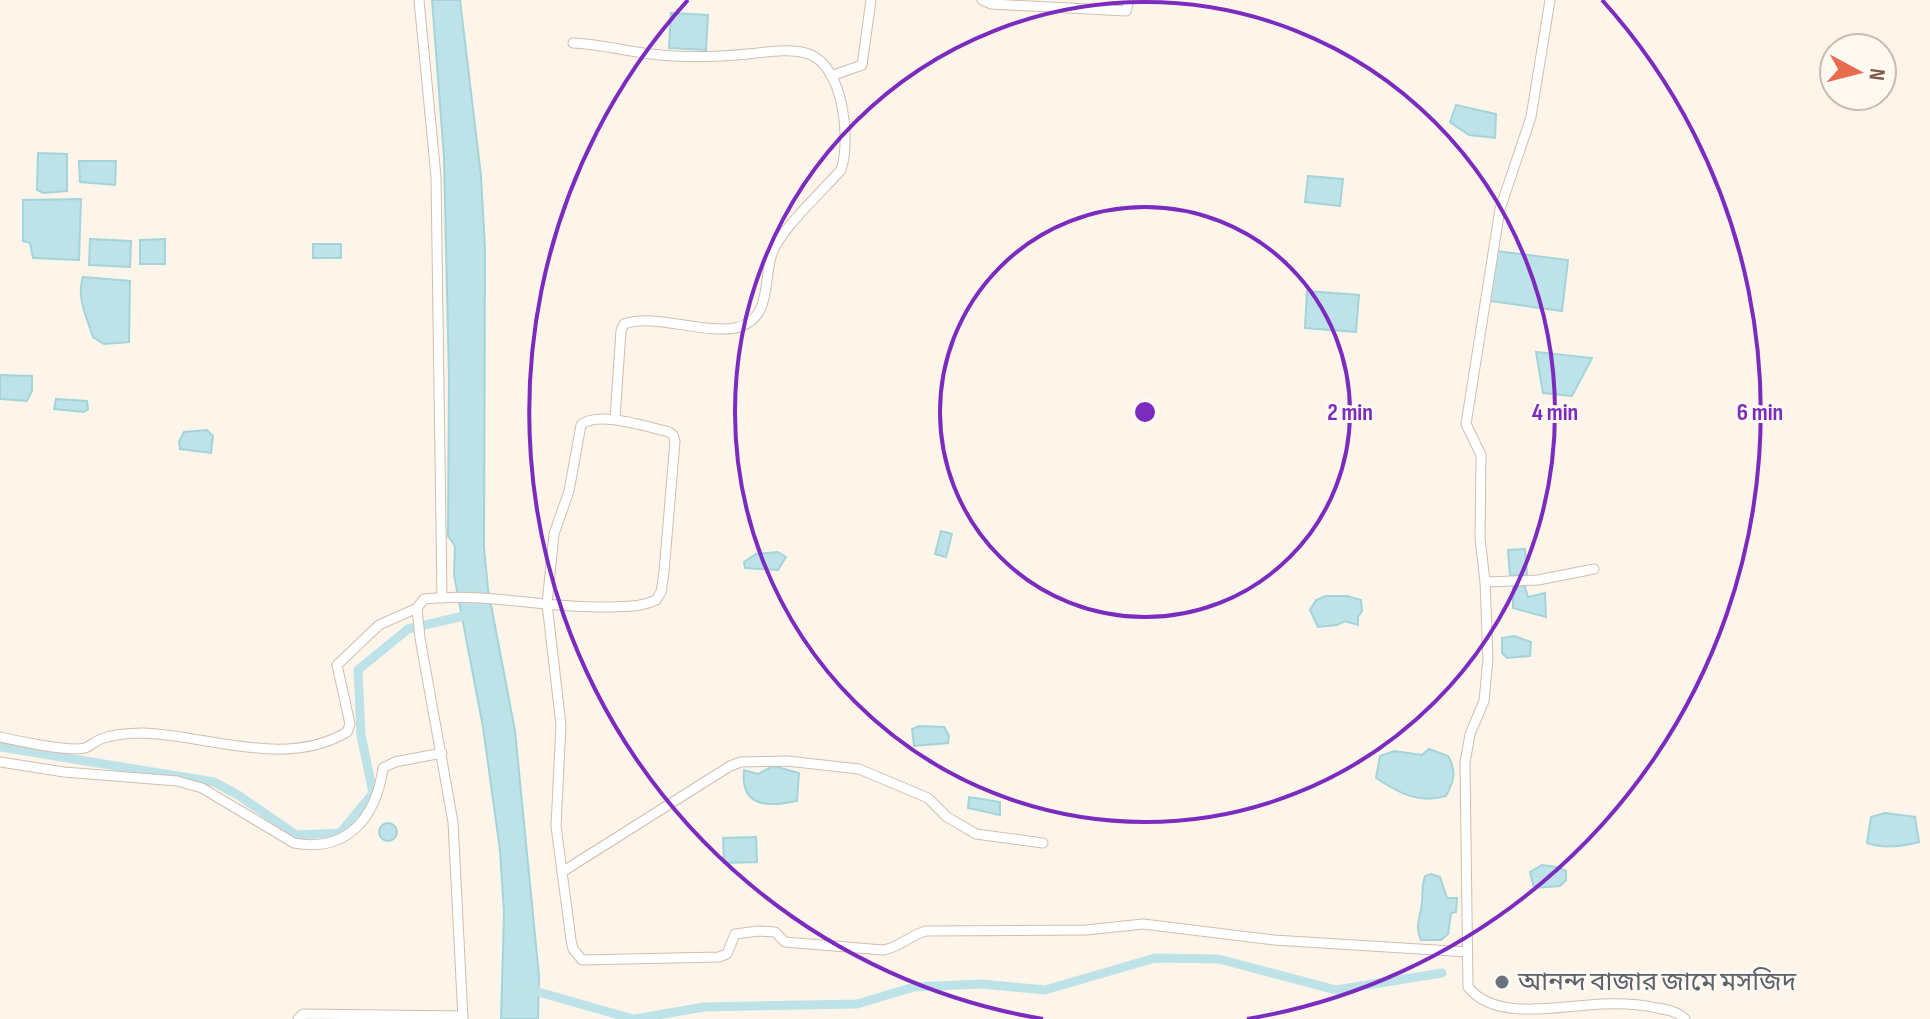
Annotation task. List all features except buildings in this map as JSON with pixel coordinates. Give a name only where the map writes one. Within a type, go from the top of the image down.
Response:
[{"type":"street","points":[[419,0],[436,177],[442,598]]},
{"type":"street","points":[[831,76],[862,65],[871,0]]},
{"type":"street","points":[[982,0],[991,4],[1126,11],[1129,0]]},
{"type":"street","points":[[1550,0],[1531,117],[1500,209],[1466,424],[1481,455],[1480,538],[1485,582],[1486,683],[1480,712],[1470,734],[1465,763],[1468,987],[1476,1001],[1488,1007],[1526,1014],[1587,1005],[1634,1003],[1678,1013],[1685,1019]]},
{"type":"street","points":[[573,43],[653,54],[706,57],[793,52],[809,54],[820,61],[831,76],[840,102],[845,132],[841,170],[776,243],[770,261],[767,292],[757,313],[740,327],[725,329],[643,322],[624,324],[615,418]]},
{"type":"street","points":[[298,1019],[303,1014],[463,1017],[454,834],[417,612],[424,599],[454,597],[499,599],[547,604],[589,608],[641,605],[656,600],[661,592],[675,437],[669,432],[615,418],[588,419],[581,425],[569,491],[554,534],[547,604],[561,725],[556,826],[573,949],[582,960],[725,956],[733,936],[748,931],[775,932],[785,942],[883,950],[896,947],[911,936],[926,931],[1086,930],[1134,924],[1274,940],[1467,952]]},
{"type":"street","points":[[1485,582],[1538,580],[1594,569]]},
{"type":"street","points":[[0,737],[84,748],[119,734],[145,733],[287,750],[344,734],[350,724],[337,665],[379,625],[417,612]]},
{"type":"street","points":[[0,762],[64,772],[177,781],[202,788],[294,843],[309,846],[347,836],[360,827],[380,791],[383,768],[395,762],[442,753]]},
{"type":"street","points":[[562,872],[741,762],[787,761],[859,769],[928,798],[947,817],[976,834],[1043,843]]},
{"type":"water","points":[[432,0],[460,0],[481,176],[485,249],[484,547],[488,589],[515,731],[539,976],[538,1019],[501,1019],[504,913],[500,850],[483,727],[454,575],[455,546],[448,536],[449,379],[444,157]]},
{"type":"water","points":[[671,13],[708,15],[706,50],[669,48]]},
{"type":"water","points":[[1456,105],[1496,114],[1495,138],[1469,135],[1450,122]]},
{"type":"water","points":[[38,153],[67,154],[67,191],[43,193],[37,190]]},
{"type":"water","points":[[79,161],[116,161],[115,185],[80,182]]},
{"type":"water","points":[[1308,176],[1343,179],[1340,206],[1305,202]]},
{"type":"water","points":[[81,199],[79,260],[33,258],[30,243],[23,241],[23,200]]},
{"type":"water","points":[[90,239],[131,241],[130,267],[89,265]]},
{"type":"water","points":[[165,239],[165,264],[140,264],[140,240]]},
{"type":"water","points":[[313,244],[341,244],[341,258],[313,258]]},
{"type":"water","points":[[1496,251],[1568,260],[1562,311],[1490,301]]},
{"type":"water","points":[[83,277],[130,281],[129,342],[104,344],[93,337],[82,300]]},
{"type":"water","points":[[1307,291],[1359,295],[1356,332],[1305,328]]},
{"type":"water","points":[[1536,352],[1592,358],[1572,396],[1543,393]]},
{"type":"water","points":[[0,375],[32,376],[32,391],[27,401],[0,399]]},
{"type":"water","points":[[56,399],[87,401],[88,409],[84,412],[54,409]]},
{"type":"water","points":[[207,430],[213,436],[211,453],[180,449],[179,442],[184,432]]},
{"type":"water","points":[[941,531],[952,534],[946,557],[935,554]]},
{"type":"water","points":[[1525,549],[1527,575],[1510,576],[1508,550]]},
{"type":"water","points":[[778,552],[786,557],[778,570],[745,568],[744,562],[756,554]]},
{"type":"water","points":[[1524,584],[1528,597],[1545,593],[1546,617],[1513,608],[1513,587]]},
{"type":"water","points":[[1326,596],[1361,600],[1358,625],[1345,621],[1318,627],[1310,610],[1316,600]]},
{"type":"water","points":[[1514,636],[1531,642],[1530,656],[1507,658],[1502,653],[1502,638]]},
{"type":"water","points":[[919,726],[944,727],[949,736],[948,743],[914,746],[912,729]]},
{"type":"water","points":[[1429,749],[1448,756],[1453,766],[1451,786],[1446,796],[1426,799],[1409,796],[1376,778],[1380,756],[1394,751],[1422,755]]},
{"type":"water","points":[[773,766],[799,773],[797,801],[767,804],[758,802],[747,792],[744,770],[758,774]]},
{"type":"water","points":[[969,797],[1000,802],[1000,815],[968,808]]},
{"type":"water","points":[[1885,813],[1915,817],[1919,842],[1893,847],[1867,843],[1871,817]]},
{"type":"water","points":[[388,823],[397,832],[388,841],[379,832]]},
{"type":"water","points":[[756,837],[757,862],[724,863],[723,838]]},
{"type":"water","points":[[1542,865],[1566,871],[1566,880],[1560,886],[1534,888],[1530,872]]},
{"type":"water","points":[[1425,876],[1440,877],[1447,898],[1457,898],[1456,912],[1451,913],[1448,934],[1441,940],[1421,940],[1418,925],[1423,884]]},
{"type":"waterway","points":[[0,747],[214,782],[296,835],[340,833],[373,793],[361,735],[358,670],[408,629],[472,614]]},
{"type":"waterway","points":[[635,1019],[704,1007],[857,1004],[914,987],[981,984],[1045,990],[1155,958],[1219,959],[1336,990],[1442,973]]},
{"type":"waterway","points":[[528,989],[633,1019]]},
{"type":"place","name":"আনন্দ বাজার জামে মসজিদ","points":[[1502,982]]}]
